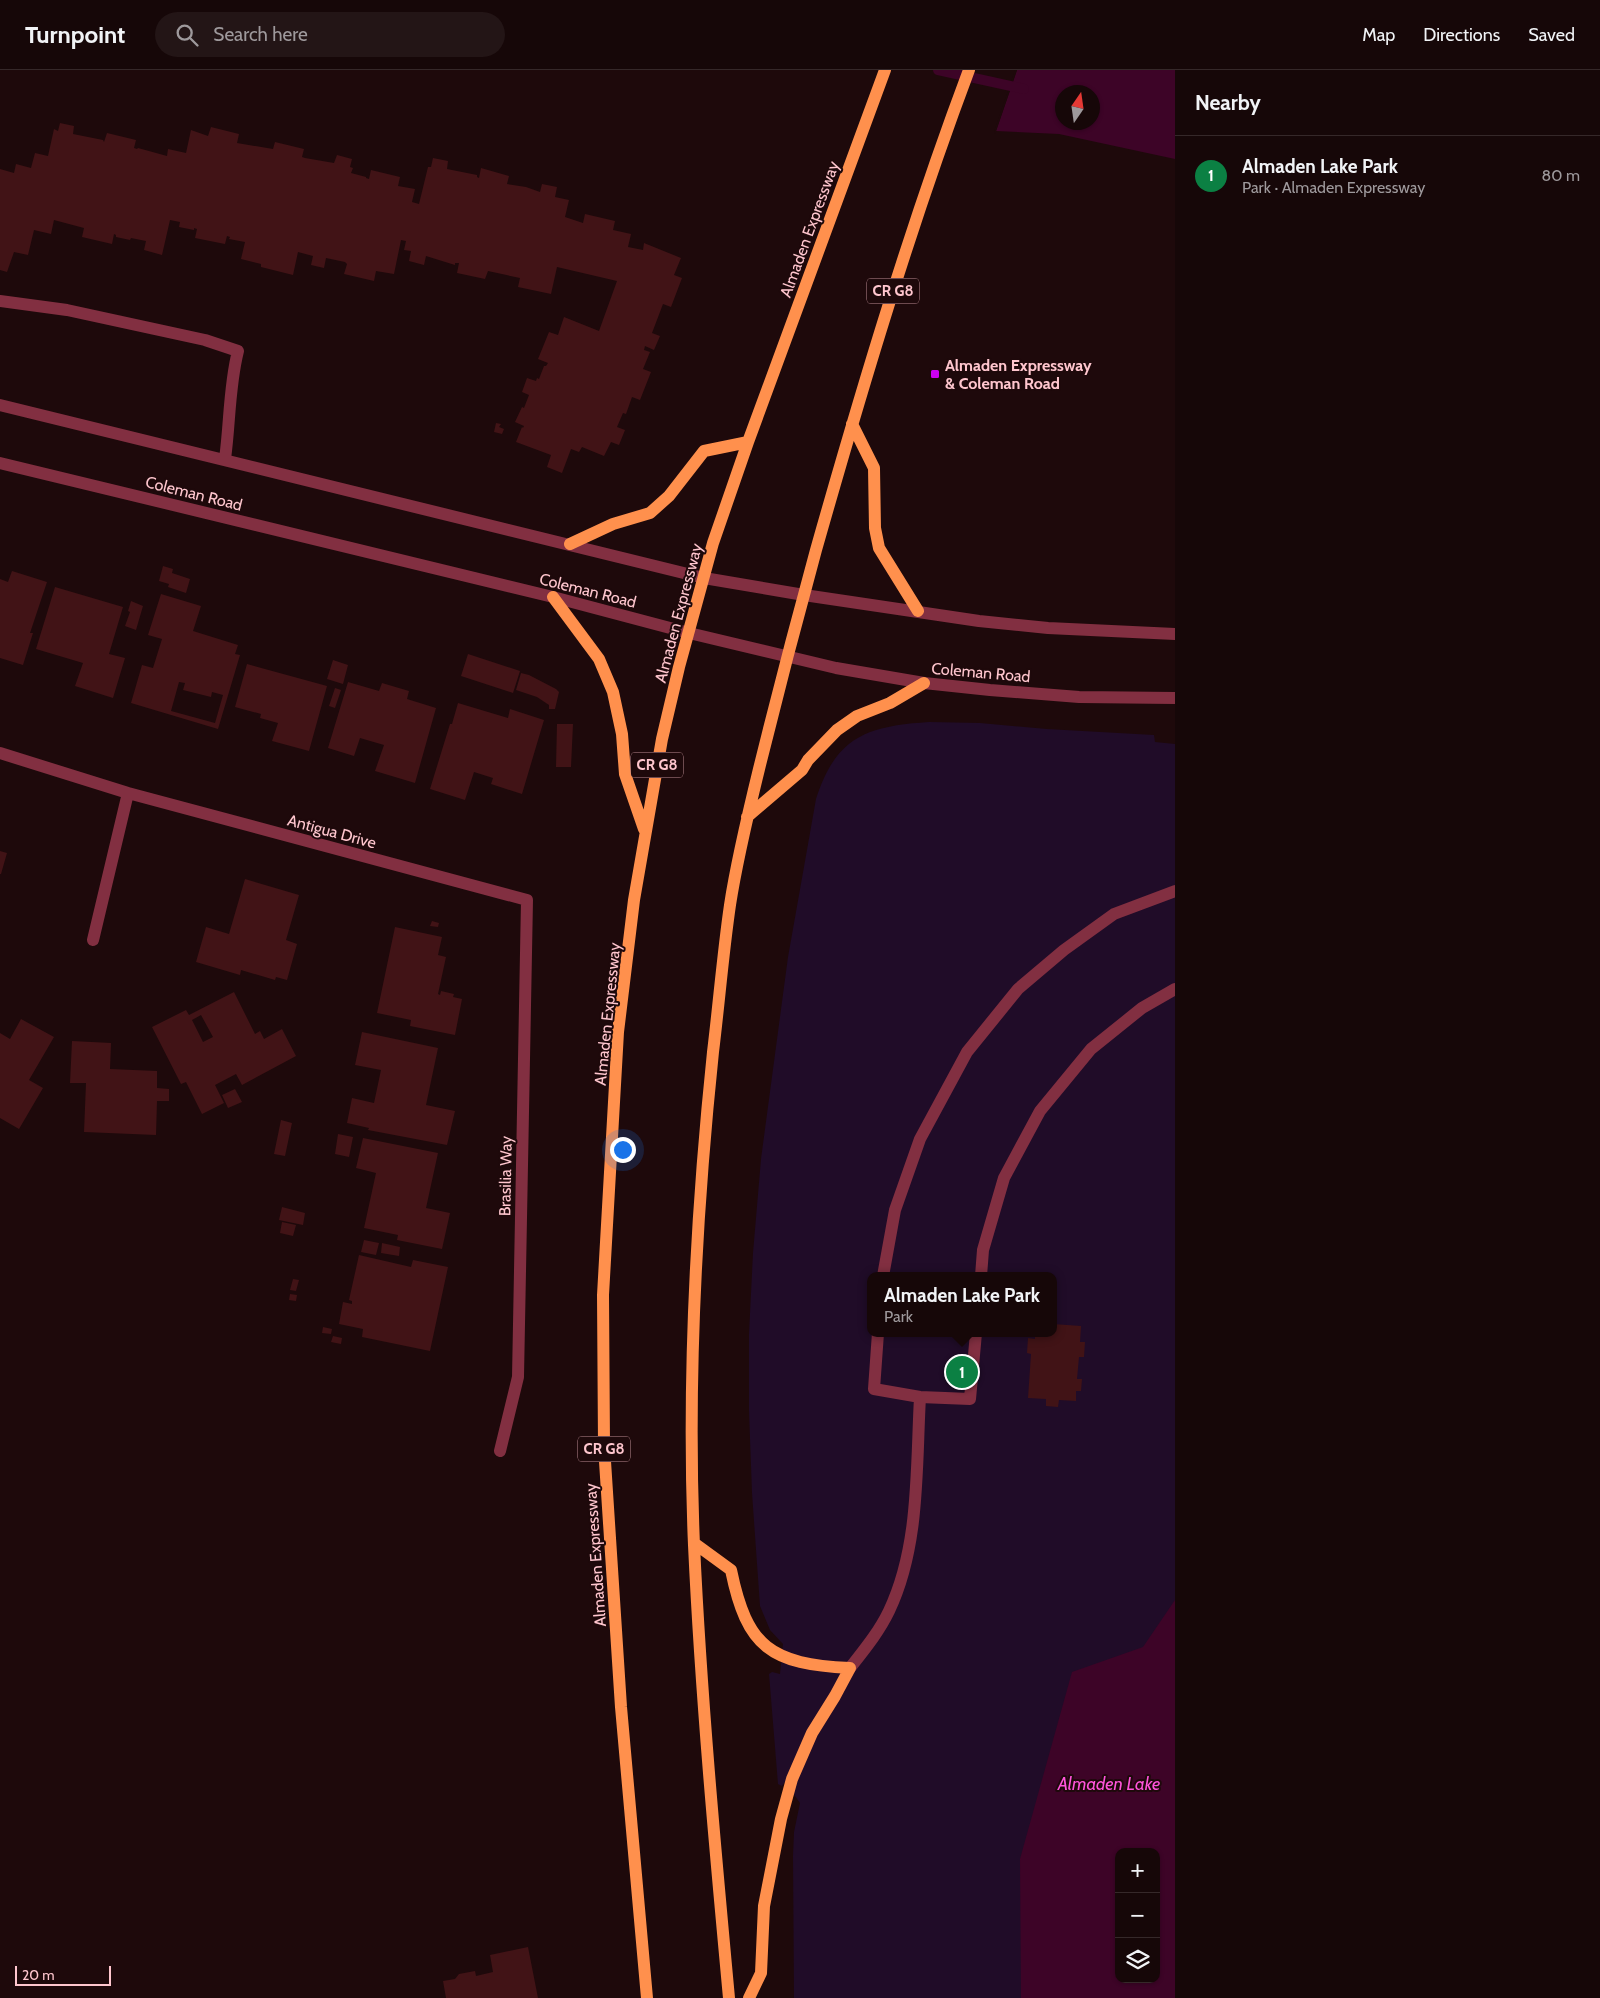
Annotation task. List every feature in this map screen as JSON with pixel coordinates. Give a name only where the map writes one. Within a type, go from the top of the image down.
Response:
[{"type":"main road","name":"Almaden Expressway","points":[[647,1998],[621,1707],[604,1446],[604,1314],[618,1032],[634,900],[662,739],[715,538],[748,442],[885,70]]},
{"type":"main road","name":"CR G8","points":[[729,1998],[704,1694],[694,1544],[692,1450],[694,1308],[702,1180],[708,1099],[731,903],[747,817],[787,656],[872,353],[936,159],[970,70]]},
{"type":"main road","points":[[852,424],[874,468],[874,521],[879,548],[918,611]]},
{"type":"main road","points":[[570,544],[613,524],[650,513],[669,496],[704,451],[748,442]]},
{"type":"main road","points":[[553,597],[599,659],[613,692],[622,734],[625,774],[645,831]]},
{"type":"main road","points":[[747,817],[802,770],[808,760],[837,730],[857,716],[890,703],[924,683]]},
{"type":"main road","points":[[694,1544],[731,1570],[740,1607],[750,1628],[764,1645],[786,1660],[850,1668],[812,1733],[792,1779],[781,1819],[764,1906],[761,1973],[749,1998]]},
{"type":"street","points":[[0,301],[67,310],[205,340],[238,351],[233,367],[225,459]]},
{"type":"street","points":[[0,405],[704,578],[980,621],[1048,628],[1175,634]]},
{"type":"street","name":"Coleman Road","points":[[0,463],[553,597],[689,633],[836,668],[924,683],[1079,697],[1175,698]]},
{"type":"street","name":"Antigua Drive","points":[[0,753],[128,793],[527,900]]},
{"type":"street","points":[[93,940],[128,793]]},
{"type":"street","points":[[884,1272],[895,1210],[920,1139],[968,1052],[1018,989],[1064,950],[1114,914],[1175,891]]},
{"type":"street","name":"Brasilia Way","points":[[500,1451],[518,1378],[527,900]]},
{"type":"street","points":[[981,1272],[983,1250],[1004,1178],[1040,1111],[1091,1049],[1142,1008],[1175,989]]},
{"type":"street","points":[[878,1337],[874,1389],[920,1397],[970,1399],[976,1337]]},
{"type":"street","points":[[850,1668],[876,1636],[889,1612],[909,1552],[920,1397]]},
{"type":"shaded area","points":[[929,722],[980,723],[1154,735],[1155,742],[1175,744],[1175,1998],[794,1998],[793,1856],[794,1832],[800,1803],[785,1782],[782,1786],[778,1784],[769,1674],[772,1672],[780,1674],[783,1644],[770,1630],[760,1606],[752,1493],[749,1411],[749,1334],[753,1253],[761,1159],[788,957],[816,799],[824,778],[844,748],[857,738],[888,727]]},
{"type":"water","points":[[1017,70],[1175,70],[1175,159],[1059,134],[996,131]]},
{"type":"water","name":"Almaden Lake","points":[[1175,1600],[1175,1998],[1021,1998],[1020,1859],[1072,1672],[1143,1647]]},
{"type":"pier","points":[[1015,70],[1017,70],[995,134],[994,131]]},
{"type":"building","points":[[60,123],[74,126],[73,134],[103,140],[104,142],[107,133],[136,140],[134,148],[167,156],[168,149],[186,153],[191,130],[208,136],[211,127],[239,134],[237,143],[273,149],[275,142],[304,149],[302,157],[334,163],[337,155],[352,159],[350,167],[353,168],[351,173],[369,179],[371,170],[400,177],[398,186],[415,189],[412,202],[419,204],[428,167],[431,167],[433,158],[448,161],[447,169],[477,175],[479,178],[481,168],[509,176],[507,184],[526,187],[540,192],[542,184],[557,187],[555,197],[569,200],[565,217],[583,223],[585,214],[615,221],[613,230],[631,234],[628,247],[643,250],[644,243],[681,258],[674,275],[682,278],[671,307],[663,304],[652,333],[660,336],[654,350],[645,346],[644,350],[650,352],[643,369],[651,372],[640,400],[632,397],[626,414],[623,413],[617,427],[625,430],[619,445],[611,442],[604,456],[582,447],[579,452],[571,449],[562,473],[547,467],[551,455],[516,442],[524,426],[515,422],[522,407],[524,408],[529,395],[522,392],[527,378],[536,381],[537,378],[539,379],[544,366],[548,363],[538,359],[549,332],[558,335],[564,317],[599,331],[617,281],[557,267],[551,294],[518,287],[520,278],[488,271],[485,279],[457,273],[459,263],[455,263],[455,265],[426,256],[424,265],[409,261],[411,251],[404,250],[406,241],[401,240],[394,274],[376,271],[374,281],[344,274],[347,264],[345,262],[326,258],[324,268],[311,265],[313,256],[298,252],[293,275],[261,267],[261,264],[241,259],[245,242],[229,239],[230,237],[227,236],[225,244],[195,238],[197,229],[179,227],[180,222],[170,220],[162,255],[144,250],[146,241],[116,237],[114,234],[112,244],[82,237],[84,228],[54,220],[51,234],[34,230],[28,255],[14,252],[7,272],[0,270],[0,169],[14,173],[16,164],[31,168],[35,153],[48,156],[54,129],[58,131]]},
{"type":"building","points":[[496,423],[501,424],[499,427],[504,429],[502,434],[494,432]]},
{"type":"building","points":[[163,566],[173,569],[172,573],[190,579],[186,593],[168,587],[169,584],[159,581]]},
{"type":"building","points":[[12,571],[47,582],[30,633],[33,633],[23,665],[0,658],[0,579],[8,582]]},
{"type":"building","points":[[55,587],[123,607],[109,654],[125,658],[113,698],[75,686],[83,663],[36,649]]},
{"type":"building","points":[[161,594],[201,606],[193,631],[238,645],[235,654],[240,655],[218,729],[131,703],[142,665],[153,668],[162,639],[148,635]],"holes":[[[179,682],[185,683],[183,690],[211,697],[212,692],[223,695],[215,723],[171,711]]]},
{"type":"building","points":[[131,601],[143,606],[136,630],[125,626],[130,612],[128,611]]},
{"type":"building","points":[[468,654],[520,671],[513,693],[461,676]]},
{"type":"building","points":[[333,660],[348,665],[343,684],[327,679]]},
{"type":"building","points":[[247,664],[327,686],[309,751],[272,741],[278,723],[260,718],[261,714],[235,707]]},
{"type":"building","points":[[521,673],[529,675],[559,692],[555,709],[549,709],[549,705],[537,697],[516,690]]},
{"type":"building","points":[[348,682],[379,691],[382,683],[409,691],[407,699],[436,708],[415,783],[375,771],[384,745],[360,738],[354,756],[328,748]]},
{"type":"building","points":[[335,688],[341,690],[335,708],[329,706]]},
{"type":"building","points":[[458,703],[508,718],[510,709],[544,720],[522,794],[491,784],[493,778],[474,772],[465,800],[430,789]]},
{"type":"building","points":[[557,724],[573,724],[571,767],[556,767]]},
{"type":"building","points":[[0,851],[7,853],[1,874],[0,874]]},
{"type":"building","points":[[245,879],[299,895],[286,940],[297,944],[287,980],[276,977],[275,980],[241,970],[240,975],[196,962],[206,927],[229,934]]},
{"type":"building","points":[[432,921],[439,923],[438,927],[430,926]]},
{"type":"building","points":[[395,927],[442,937],[438,955],[446,957],[438,994],[440,995],[441,991],[454,994],[453,997],[462,999],[455,1035],[410,1026],[411,1020],[377,1013]]},
{"type":"building","points":[[234,992],[255,1034],[260,1031],[264,1039],[282,1029],[296,1056],[242,1085],[236,1074],[215,1085],[224,1103],[202,1114],[186,1082],[181,1084],[152,1027],[186,1010],[189,1015]],"holes":[[[201,1015],[213,1037],[203,1042],[192,1020]]]},
{"type":"building","points":[[21,1019],[54,1037],[29,1080],[43,1088],[19,1129],[0,1118],[0,1033],[10,1039]]},
{"type":"building","points":[[362,1032],[438,1048],[426,1105],[455,1111],[447,1145],[368,1130],[369,1128],[347,1123],[352,1098],[374,1103],[381,1070],[355,1065]]},
{"type":"building","points":[[72,1041],[111,1043],[110,1069],[157,1071],[157,1088],[169,1089],[169,1101],[157,1101],[156,1135],[84,1132],[86,1083],[70,1083]]},
{"type":"building","points":[[235,1089],[242,1102],[228,1108],[222,1095]]},
{"type":"building","points":[[281,1120],[292,1123],[285,1156],[274,1154]]},
{"type":"building","points":[[338,1134],[353,1137],[349,1157],[335,1154]]},
{"type":"building","points":[[363,1138],[438,1153],[426,1208],[450,1213],[442,1249],[397,1240],[398,1235],[364,1228],[376,1173],[356,1168]]},
{"type":"building","points":[[282,1207],[305,1213],[303,1225],[279,1220]]},
{"type":"building","points":[[282,1222],[296,1225],[293,1236],[280,1233]]},
{"type":"building","points":[[364,1240],[379,1243],[376,1255],[361,1252]]},
{"type":"building","points":[[382,1243],[400,1247],[399,1256],[381,1253]]},
{"type":"building","points":[[359,1255],[411,1267],[413,1260],[448,1267],[430,1351],[362,1337],[363,1329],[339,1324],[343,1302],[352,1304],[352,1301],[349,1300]]},
{"type":"building","points":[[293,1279],[299,1280],[296,1291],[290,1290]]},
{"type":"building","points":[[290,1294],[297,1295],[296,1301],[289,1300]]},
{"type":"building","points":[[1057,1324],[1081,1326],[1080,1342],[1085,1342],[1084,1357],[1079,1357],[1077,1379],[1082,1379],[1081,1391],[1076,1391],[1076,1401],[1059,1400],[1058,1407],[1046,1406],[1046,1399],[1028,1398],[1031,1354],[1027,1353],[1028,1338],[1035,1339],[1035,1337],[1057,1337]]},
{"type":"building","points":[[323,1327],[332,1329],[331,1334],[322,1333]]},
{"type":"building","points":[[333,1336],[342,1338],[341,1344],[331,1342]]},
{"type":"building","points":[[528,1947],[538,1998],[446,1998],[443,1981],[455,1979],[459,1974],[475,1971],[476,1976],[493,1972],[490,1955]]},
{"type":"waterway","points":[[938,70],[1024,89]]},
{"type":"place","name":"Almaden Expressway & Coleman Road","points":[[935,374]]},
{"type":"place","name":"Almaden Lake Park","points":[[962,1372]]}]
